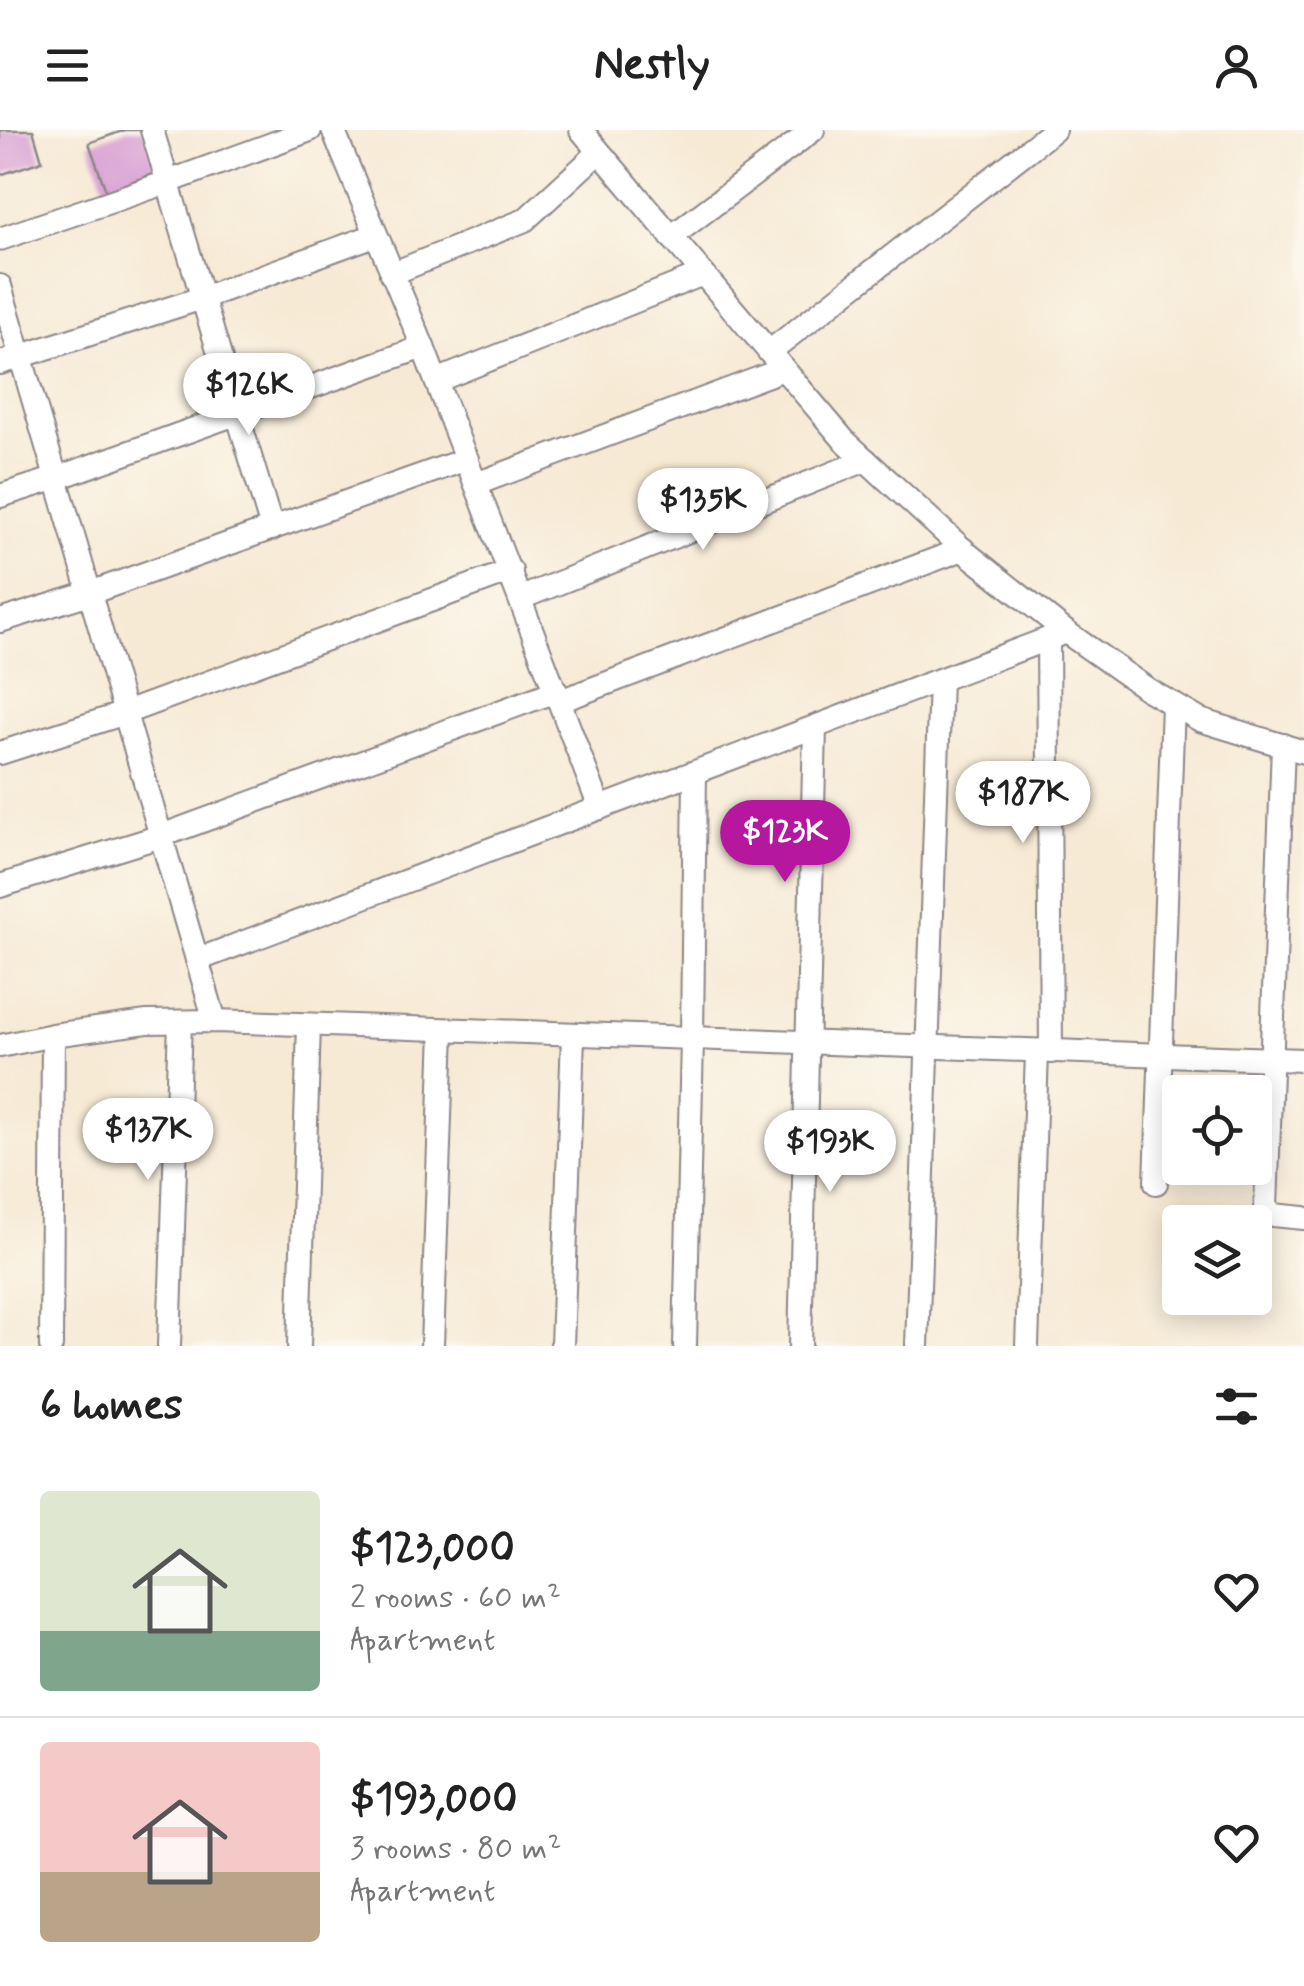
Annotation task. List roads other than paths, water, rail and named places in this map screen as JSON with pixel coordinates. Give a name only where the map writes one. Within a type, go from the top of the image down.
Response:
[{"type":"street","points":[[152,130],[272,529]]},
{"type":"street","points":[[0,239],[310,130]]},
{"type":"street","points":[[333,130],[423,347],[600,808]]},
{"type":"street","points":[[581,130],[844,440],[1057,636],[1200,720],[1294,748],[1266,1207],[1273,1214],[1304,1218]]},
{"type":"street","points":[[671,237],[813,130]]},
{"type":"street","points":[[476,484],[777,361],[1040,134]]},
{"type":"street","points":[[392,274],[525,220],[599,152]]},
{"type":"street","points":[[11,360],[202,298],[375,235]]},
{"type":"street","points":[[436,381],[703,274]]},
{"type":"street","points":[[0,286],[11,360],[56,478],[215,1022]]},
{"type":"street","points":[[0,496],[423,347]]},
{"type":"street","points":[[0,621],[90,593],[466,459]]},
{"type":"street","points":[[521,598],[866,460]]},
{"type":"street","points":[[0,886],[161,836],[963,549]]},
{"type":"street","points":[[0,752],[125,713],[511,571]]},
{"type":"street","points":[[197,960],[1057,636]]},
{"type":"street","points":[[1027,1346],[1044,1052],[1057,636]]},
{"type":"street","points":[[917,1346],[940,680]]},
{"type":"street","points":[[1156,1183],[1174,704]]},
{"type":"street","points":[[800,1346],[815,727]]},
{"type":"street","points":[[685,1346],[695,772]]},
{"type":"street","points":[[0,1046],[147,1022],[215,1022],[1304,1060]]},
{"type":"street","points":[[169,1346],[180,1022]]},
{"type":"street","points":[[299,1346],[308,1025]]},
{"type":"street","points":[[432,1346],[443,1030]]},
{"type":"street","points":[[51,1346],[53,1035]]},
{"type":"street","points":[[562,1346],[573,1035]]}]
